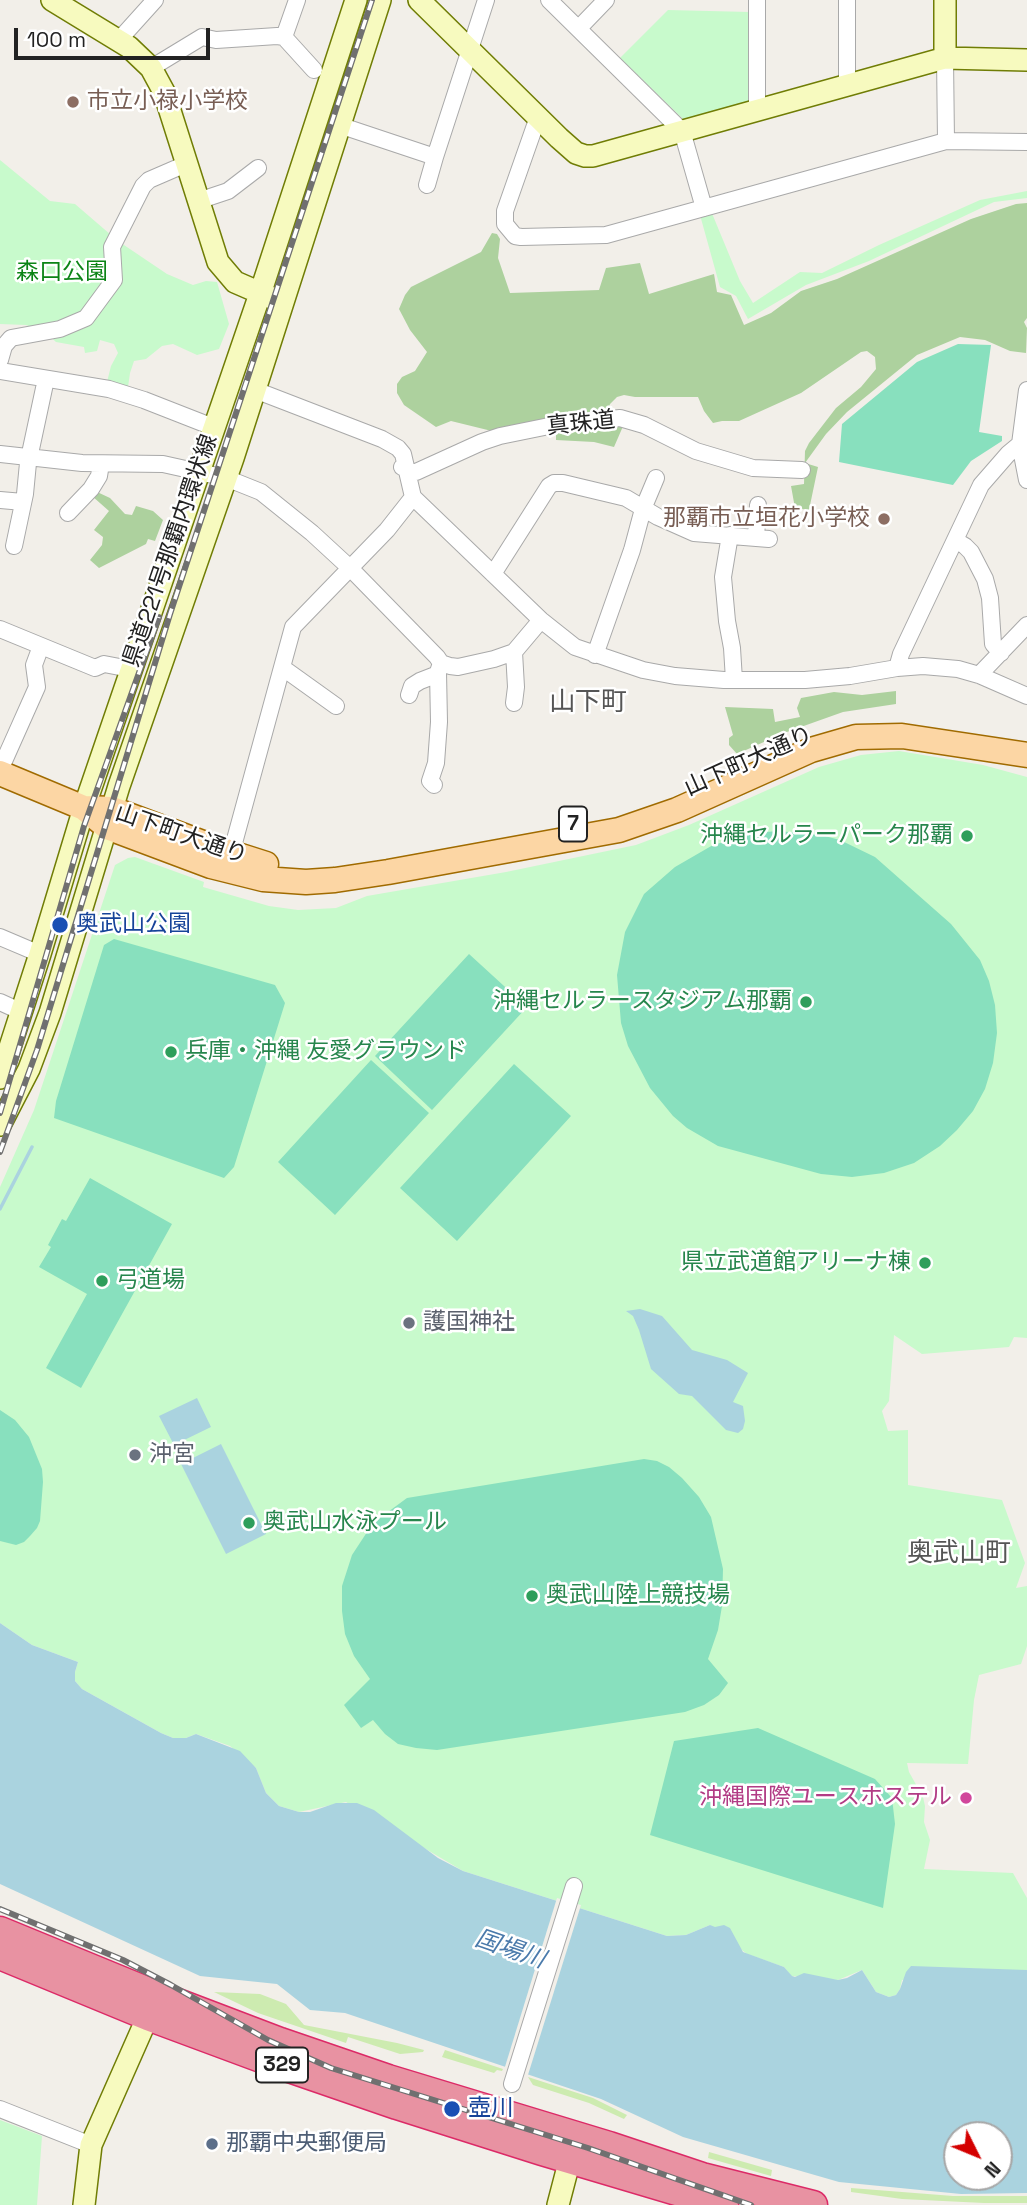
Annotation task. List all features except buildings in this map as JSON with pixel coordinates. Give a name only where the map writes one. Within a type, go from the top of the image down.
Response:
[{"type":"highway","points":[[0,1912],[99,1959],[144,2006]]},
{"type":"highway","name":"329","points":[[0,1931],[144,2006]]},
{"type":"highway","name":"329","points":[[0,1955],[144,2006],[280,2042],[388,2079],[724,2205]]},
{"type":"highway","points":[[0,1970],[80,1999],[144,2006]]},
{"type":"highway","name":"329","points":[[573,2147],[813,2205]]},
{"type":"main road","points":[[52,0],[138,54],[151,68],[164,92],[218,262],[235,282],[284,302]]},
{"type":"main road","name":"県道221号那覇内環状線","points":[[0,1078],[84,808],[260,294],[356,0]]},
{"type":"main road","name":"県道221号那覇内環状線","points":[[0,1125],[29,1069],[46,1024],[149,695],[226,478],[380,0]]},
{"type":"main road","points":[[419,0],[576,153],[585,156],[593,156],[945,58],[1027,60]]},
{"type":"main road","points":[[945,0],[945,58]]},
{"type":"main road","name":"山下町大通り","points":[[109,818],[248,860],[281,866],[320,867],[610,817],[667,799],[821,731],[860,722],[878,719],[912,721],[1027,739]]},
{"type":"main road","name":"山下町大通り","points":[[84,808],[233,873],[276,881],[319,881],[388,872],[619,830],[669,813],[803,753],[856,737],[902,736],[1027,755]]},
{"type":"main road","name":"7","points":[[0,771],[84,808]]},
{"type":"main road","points":[[84,2205],[91,2145],[144,2006]]},
{"type":"main road","points":[[558,2205],[573,2147]]},
{"type":"street","points":[[118,41],[155,0]]},
{"type":"street","points":[[284,37],[297,0]]},
{"type":"street","points":[[428,185],[486,0]]},
{"type":"street","points":[[549,0],[682,131],[704,208]]},
{"type":"street","points":[[579,28],[606,0]]},
{"type":"street","points":[[757,0],[757,110]]},
{"type":"street","points":[[847,0],[847,77],[850,85]]},
{"type":"street","points":[[151,68],[202,37],[212,40],[276,36],[284,37],[314,70]]},
{"type":"street","points":[[945,58],[946,141]]},
{"type":"street","points":[[538,117],[505,211],[505,225],[515,236],[606,235],[946,141],[1027,142]]},
{"type":"street","points":[[339,125],[435,157]]},
{"type":"street","points":[[0,360],[4,346],[11,338],[60,328],[86,318],[114,280],[111,247],[144,186],[149,180],[187,164]]},
{"type":"street","points":[[198,201],[228,191],[258,168]]},
{"type":"street","points":[[0,371],[109,389],[213,427]]},
{"type":"street","points":[[14,546],[46,379]]},
{"type":"street","points":[[255,390],[392,444],[403,454],[413,497],[566,642],[595,655],[643,670],[675,676],[734,680],[828,678],[923,666],[979,675],[1027,696]]},
{"type":"street","points":[[1027,390],[1023,443],[1027,480]]},
{"type":"street","name":"真珠道","points":[[405,468],[416,472],[500,436],[559,424],[620,418],[644,425],[696,451],[753,468],[802,470]]},
{"type":"street","points":[[897,668],[901,654],[981,485],[1007,454],[1023,443]]},
{"type":"street","points":[[0,454],[102,464],[149,462],[226,478],[270,498],[350,568],[437,657],[440,668],[439,722],[436,763],[430,781],[433,785]]},
{"type":"street","points":[[68,513],[91,489],[102,464]]},
{"type":"street","points":[[595,655],[632,551],[643,509],[656,478]]},
{"type":"street","points":[[493,574],[554,483],[626,498],[675,526],[694,533],[763,538],[758,505]]},
{"type":"street","points":[[231,854],[293,627],[387,530],[413,497]]},
{"type":"street","points":[[0,500],[23,502]]},
{"type":"street","points":[[730,535],[723,577],[727,621],[733,648],[734,680]]},
{"type":"street","points":[[955,540],[971,552],[985,579],[990,598],[993,644],[1001,653]]},
{"type":"street","points":[[409,695],[412,686],[440,668],[494,660],[514,652],[541,620]]},
{"type":"street","points":[[979,675],[1027,625]]},
{"type":"street","points":[[0,629],[96,668],[104,664],[130,669]]},
{"type":"street","points":[[0,771],[37,687],[34,665],[41,646]]},
{"type":"street","points":[[514,652],[514,703]]},
{"type":"street","points":[[283,668],[336,706]]},
{"type":"street","points":[[0,937],[40,954]]},
{"type":"street","points":[[0,1002],[22,1012]]},
{"type":"street","points":[[514,2080],[572,1892]]},
{"type":"street","points":[[0,2109],[91,2145]]},
{"type":"green space","points":[[668,10],[750,12],[751,101],[684,120],[620,58]]},
{"type":"green space","name":"森口公園","points":[[0,160],[50,201],[75,204],[118,241],[167,274],[193,285],[206,281],[217,282],[229,324],[219,349],[197,355],[173,344],[162,346],[146,359],[134,361],[128,387],[107,382],[118,353],[114,344],[100,340],[97,351],[85,353],[84,347],[56,342],[45,332],[26,325],[0,324]]},
{"type":"green space","points":[[1027,191],[1027,198],[994,202],[869,261],[806,285],[748,319],[736,296],[720,287],[700,215],[711,211],[740,281],[753,303],[800,272],[822,273],[980,200]]},
{"type":"green space","points":[[1027,203],[1027,318],[1024,322],[1027,328],[1026,353],[1010,351],[985,340],[960,337],[917,355],[847,412],[826,434],[805,463],[818,467],[809,510],[795,508],[791,486],[804,484],[805,451],[809,443],[836,408],[861,387],[876,369],[875,357],[867,351],[861,352],[801,393],[739,421],[713,423],[698,397],[617,397],[610,404],[605,419],[624,424],[614,447],[594,442],[556,440],[556,432],[508,435],[451,421],[436,427],[404,405],[397,393],[397,384],[402,377],[415,371],[427,352],[410,330],[399,309],[405,295],[411,287],[481,252],[492,233],[497,234],[500,239],[498,258],[510,293],[599,290],[606,268],[640,263],[649,294],[714,274],[717,292],[731,295],[744,325],[771,313],[801,291],[837,279],[971,219]]},
{"type":"green space","points":[[958,344],[991,345],[979,432],[1002,436],[1002,441],[971,461],[953,485],[839,462],[842,424],[917,362]]},
{"type":"green space","points":[[95,491],[110,498],[125,514],[132,515],[136,506],[153,511],[163,520],[155,541],[148,539],[146,544],[99,568],[90,560],[102,545],[103,537],[94,530],[109,511],[92,496]]},
{"type":"green space","points":[[896,691],[896,704],[843,712],[784,733],[737,754],[729,745],[729,738],[733,735],[725,707],[773,709],[775,722],[800,717],[797,708],[801,698],[834,692],[862,695]]},
{"type":"green space","name":"奥武山公園","points":[[899,751],[983,765],[1027,777],[1027,1338],[1014,1337],[1009,1347],[922,1354],[894,1335],[889,1401],[882,1411],[888,1431],[908,1430],[908,1485],[1002,1500],[1025,1563],[1016,1588],[1027,1586],[1027,1646],[1021,1664],[979,1675],[968,1764],[907,1763],[925,1806],[924,1822],[930,1840],[924,1869],[1013,1873],[1027,1898],[1027,1970],[902,1980],[896,1995],[889,1997],[876,1992],[862,1970],[838,1980],[791,1976],[784,1967],[747,1954],[710,1925],[686,1935],[667,1936],[463,1871],[346,1802],[299,1812],[279,1806],[266,1793],[256,1768],[230,1746],[196,1734],[186,1738],[173,1738],[161,1733],[82,1689],[75,1681],[78,1662],[32,1645],[0,1623],[0,1187],[34,1110],[115,865],[135,857],[204,882],[203,887],[269,906],[298,910],[336,908],[367,896],[506,872],[636,845],[689,825],[819,767],[861,755]]},
{"type":"green space","name":"沖縄セルラースタジアム那覇","points":[[778,831],[821,835],[840,840],[875,857],[951,924],[980,960],[989,981],[995,1005],[997,1033],[993,1063],[985,1089],[973,1111],[957,1130],[940,1146],[914,1163],[884,1173],[852,1177],[821,1174],[718,1146],[687,1128],[673,1116],[650,1088],[628,1046],[621,1023],[617,975],[625,932],[644,894],[675,867],[713,845],[755,833]]},
{"type":"green space","name":"兵庫・沖縄 友愛グラウンド","points":[[114,939],[275,985],[285,1003],[234,1167],[224,1178],[54,1118],[56,1101],[104,945]]},
{"type":"green space","points":[[469,954],[527,1007],[432,1110],[375,1056]]},
{"type":"green space","points":[[371,1060],[429,1113],[335,1215],[278,1162]]},
{"type":"green space","points":[[514,1064],[571,1116],[457,1241],[400,1188]]},
{"type":"green space","name":"弓道場","points":[[90,1178],[172,1224],[81,1388],[46,1368],[87,1294],[39,1267],[51,1247],[48,1245],[62,1219],[66,1221]]},
{"type":"green space","points":[[0,1410],[15,1420],[29,1437],[42,1469],[40,1521],[24,1542],[16,1545],[0,1541]]},
{"type":"green space","name":"奥武山陸上競技場","points":[[644,1459],[669,1467],[682,1478],[699,1497],[711,1517],[723,1569],[718,1630],[708,1659],[728,1683],[719,1695],[704,1705],[685,1712],[437,1750],[398,1744],[373,1720],[361,1728],[344,1705],[370,1679],[354,1656],[345,1634],[342,1586],[352,1555],[373,1523],[407,1498]]},
{"type":"green space","points":[[758,1728],[875,1779],[892,1798],[895,1824],[883,1908],[650,1835],[674,1741]]},
{"type":"green space","points":[[214,1992],[260,1994],[286,2004],[304,2025],[424,2050],[400,2054],[348,2037],[346,2043],[258,2013]]},
{"type":"green space","points":[[445,2050],[503,2069],[494,2073],[442,2057]]},
{"type":"green space","points":[[528,2077],[593,2098],[627,2115],[624,2119],[589,2103],[533,2085]]},
{"type":"green space","points":[[0,2120],[42,2136],[37,2205],[0,2205]]},
{"type":"green space","points":[[709,2152],[772,2170],[771,2176],[708,2158]]},
{"type":"green space","points":[[851,2188],[953,2196],[1027,2196],[1027,2203],[902,2199],[851,2192]]},
{"type":"water","points":[[640,1309],[662,1316],[692,1350],[727,1360],[748,1373],[733,1402],[743,1406],[743,1429],[738,1433],[726,1430],[692,1396],[679,1394],[651,1369],[633,1316],[626,1311]]},
{"type":"water","points":[[197,1398],[211,1427],[174,1445],[159,1416]]},
{"type":"water","points":[[221,1444],[266,1534],[226,1554],[181,1464]]},
{"type":"water","name":"国場川","points":[[0,1623],[32,1645],[78,1662],[75,1681],[82,1689],[161,1733],[173,1738],[186,1738],[196,1734],[240,1751],[256,1768],[266,1793],[279,1806],[310,1812],[336,1803],[357,1803],[374,1810],[438,1858],[463,1871],[667,1936],[686,1935],[710,1925],[724,1925],[730,1928],[743,1952],[784,1967],[792,1976],[804,1973],[838,1980],[862,1970],[876,1992],[889,1997],[896,1995],[911,1966],[1027,1970],[1027,2193],[961,2194],[839,2182],[683,2137],[601,2099],[345,2013],[310,2010],[277,1984],[200,1976],[0,1884]]},
{"type":"pier","points":[[557,1898],[581,1905],[527,2078],[504,2070]]},
{"type":"waterway","points":[[0,1209],[32,1147]]},
{"type":"railway","points":[[0,1152],[37,1050],[170,614],[372,0]]},
{"type":"railway","points":[[0,1113],[84,826],[159,617]]},
{"type":"railway","points":[[0,1909],[123,1960],[268,2040],[331,2068],[588,2148],[751,2205]]},
{"type":"place","name":"市立小禄小学校","points":[[73,102]]},
{"type":"place","name":"那覇市立垣花小学校","points":[[884,519]]},
{"type":"place","name":"沖縄セルラーパーク那覇","points":[[967,836]]},
{"type":"place","name":"奥武山公園","points":[[60,925]]},
{"type":"place","name":"沖縄セルラースタジアム那覇","points":[[806,1002]]},
{"type":"place","name":"兵庫・沖縄 友愛グラウンド","points":[[171,1052]]},
{"type":"place","name":"県立武道館アリーナ棟","points":[[925,1263]]},
{"type":"place","name":"弓道場","points":[[102,1281]]},
{"type":"place","name":"護国神社","points":[[409,1323]]},
{"type":"place","name":"沖宮","points":[[135,1455]]},
{"type":"place","name":"奥武山水泳プール","points":[[249,1523]]},
{"type":"place","name":"奥武山陸上競技場","points":[[532,1596]]},
{"type":"place","name":"沖縄国際ユースホステル","points":[[966,1798]]},
{"type":"place","name":"壺川","points":[[452,2109]]},
{"type":"place","name":"那覇中央郵便局","points":[[212,2144]]},
{"type":"district","name":"山下町","points":[[588,703]]},
{"type":"district","name":"奥武山町","points":[[959,1554]]}]
